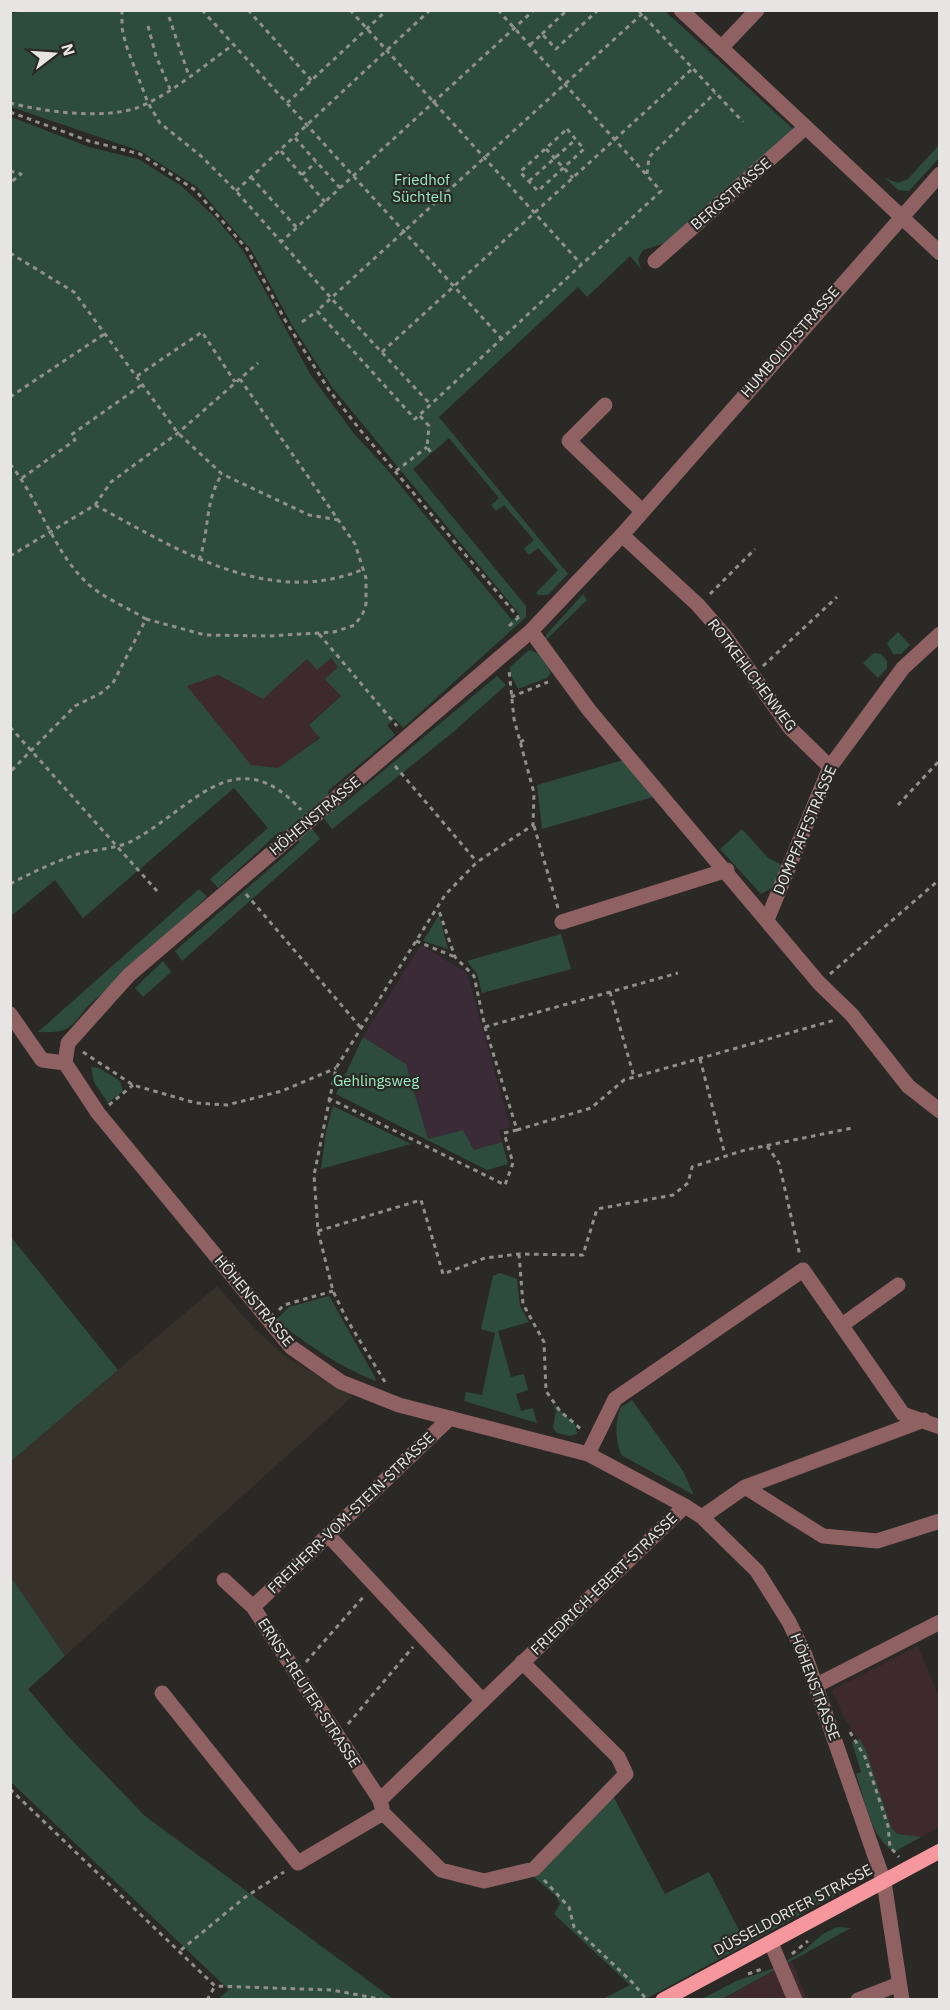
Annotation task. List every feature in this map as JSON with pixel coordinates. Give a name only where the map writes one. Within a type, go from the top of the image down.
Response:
[{"type":"main road","name":"DÜSSELDORFER STRASSE","points":[[663,2000],[939,1851]]},
{"type":"street","points":[[681,10],[939,253]]},
{"type":"street","points":[[721,48],[757,10]]},
{"type":"street","name":"BERGSTRASSE","points":[[655,261],[806,127]]},
{"type":"street","name":"HUMBOLDTSTRASSE","points":[[531,631],[622,535],[939,174]]},
{"type":"street","points":[[605,405],[569,441],[642,511]]},
{"type":"street","name":"ROTKEHLCHENWEG","points":[[622,535],[698,605],[725,636],[790,728],[830,768]]},
{"type":"street","points":[[531,631],[563,676],[819,983],[852,1015],[908,1086],[939,1110]]},
{"type":"street","name":"HÖHENSTRASSE","points":[[69,1042],[129,975],[531,631]]},
{"type":"street","name":"DOMPFAFFSTRASSE","points":[[767,920],[830,768],[903,668],[939,634]]},
{"type":"street","points":[[562,922],[727,870]]},
{"type":"street","points":[[10,1014],[42,1060],[66,1063],[69,1042]]},
{"type":"street","name":"HÖHENSTRASSE","points":[[66,1063],[98,1113],[291,1347],[341,1382],[399,1405],[450,1419],[591,1447],[702,1517],[758,1571],[789,1622],[817,1685],[884,1882],[902,2000]]},
{"type":"street","points":[[591,1447],[615,1399],[803,1270],[903,1414],[939,1427]]},
{"type":"street","points":[[842,1325],[898,1285]]},
{"type":"street","name":"FREIHERR-VOM-STEIN-STRASSE","points":[[253,1607],[450,1419]]},
{"type":"street","points":[[702,1517],[745,1487],[924,1420]]},
{"type":"street","points":[[745,1487],[823,1536],[877,1541],[939,1521]]},
{"type":"street","name":"FRIEDRICH-EBERT-STRASSE","points":[[298,1863],[381,1806],[522,1662],[685,1506]]},
{"type":"street","points":[[328,1535],[483,1701]]},
{"type":"street","name":"ERNST-REUTER-STRASSE","points":[[224,1580],[253,1607],[381,1806]]},
{"type":"street","points":[[817,1685],[939,1622]]},
{"type":"street","name":"FRIEDRICH-EBERT-STRASSE","points":[[522,1662],[618,1757],[626,1774],[534,1869]]},
{"type":"street","points":[[162,1693],[298,1863]]},
{"type":"street","points":[[381,1806],[441,1870],[484,1881],[534,1869]]},
{"type":"street","points":[[771,1943],[795,2000]]},
{"type":"street","points":[[858,2000],[899,1984]]},
{"type":"path","points":[[127,10],[122,11],[123,36],[148,103],[165,128],[201,156],[236,190],[280,243],[431,405]]},
{"type":"path","points":[[202,10],[501,338]]},
{"type":"path","points":[[209,10],[209,19]]},
{"type":"path","points":[[248,10],[312,81]]},
{"type":"path","points":[[350,10],[581,264]]},
{"type":"path","points":[[287,103],[387,10]]},
{"type":"path","points":[[236,190],[309,126],[430,10]]},
{"type":"path","points":[[317,311],[416,419],[661,191],[498,10]]},
{"type":"path","points":[[280,243],[534,10]]},
{"type":"path","points":[[529,46],[567,10]]},
{"type":"path","points":[[542,34],[556,49],[598,10]]},
{"type":"path","points":[[302,322],[404,232],[642,12],[743,122]]},
{"type":"path","points":[[169,17],[189,76]]},
{"type":"path","points":[[148,26],[156,56],[170,89]]},
{"type":"path","points":[[10,103],[39,110],[116,113],[148,103],[233,45]]},
{"type":"path","points":[[382,352],[693,68]]},
{"type":"path","points":[[646,175],[649,157],[715,93]]},
{"type":"path","points":[[10,112],[89,141],[140,154],[195,190],[247,249],[285,320],[329,390],[531,631]]},
{"type":"path","points":[[567,129],[576,139],[584,149],[538,191],[520,172],[567,129]]},
{"type":"path","points":[[295,138],[340,188]]},
{"type":"path","points":[[529,181],[576,139]]},
{"type":"path","points":[[546,148],[573,178]]},
{"type":"path","points":[[280,151],[325,202]]},
{"type":"path","points":[[302,175],[316,162]]},
{"type":"path","points":[[10,171],[21,174],[10,183]]},
{"type":"path","points":[[251,177],[297,228]]},
{"type":"path","points":[[10,254],[74,292],[178,433],[222,474],[309,516],[339,520]]},
{"type":"path","points":[[137,376],[202,332],[235,382]]},
{"type":"path","points":[[10,397],[106,333]]},
{"type":"path","points":[[10,556],[51,534],[95,505],[111,482],[178,433],[258,363]]},
{"type":"path","points":[[10,464],[22,478],[51,534],[87,583],[146,619],[205,635],[319,634],[342,630],[359,622],[366,604],[368,590],[364,569],[355,544],[240,379]]},
{"type":"path","points":[[22,478],[75,440],[71,435],[143,384]]},
{"type":"path","points":[[396,471],[426,447],[429,426],[420,416]]},
{"type":"path","points":[[426,447],[432,454]]},
{"type":"path","points":[[199,560],[205,534],[208,503],[222,474]]},
{"type":"path","points":[[95,505],[199,560],[228,572],[283,581],[320,582],[364,569]]},
{"type":"path","points":[[698,605],[755,549]]},
{"type":"path","points":[[753,675],[837,597]]},
{"type":"path","points":[[503,632],[519,617]]},
{"type":"path","points":[[10,772],[75,706],[101,693],[113,683],[146,619]]},
{"type":"path","points":[[319,634],[407,738]]},
{"type":"path","points":[[508,651],[511,698],[534,793],[533,825],[562,922]]},
{"type":"path","points":[[511,698],[563,676]]},
{"type":"path","points":[[10,727],[157,891]]},
{"type":"path","points":[[520,742],[528,738]]},
{"type":"path","points":[[385,757],[406,777],[477,862]]},
{"type":"path","points":[[898,805],[939,760]]},
{"type":"path","points":[[10,884],[43,867],[80,854],[130,842],[225,780],[260,778],[284,791],[311,821]]},
{"type":"path","points":[[399,1405],[345,1318],[333,1291],[318,1231],[314,1175],[328,1098],[336,1068],[445,895],[477,862],[533,825]]},
{"type":"path","points":[[819,983],[939,879]]},
{"type":"path","points":[[236,884],[254,901],[362,1029]]},
{"type":"path","points":[[438,908],[454,957]]},
{"type":"path","points":[[416,941],[454,957],[474,976],[485,1027],[517,1130]]},
{"type":"path","points":[[485,1027],[678,973]]},
{"type":"path","points":[[610,992],[634,1077]]},
{"type":"path","points":[[328,1098],[505,1185],[513,1162],[504,1133],[591,1108],[624,1080],[852,1015]]},
{"type":"path","points":[[69,1042],[133,1085],[196,1103],[227,1105],[282,1091],[336,1068]]},
{"type":"path","points":[[700,1059],[725,1155]]},
{"type":"path","points":[[98,1113],[133,1085]]},
{"type":"path","points":[[318,1231],[421,1200],[443,1274],[485,1258],[519,1254],[582,1255],[597,1209],[673,1195],[688,1183],[692,1167],[725,1155],[852,1128]]},
{"type":"path","points":[[766,1146],[779,1163],[803,1270]]},
{"type":"path","points":[[519,1254],[524,1304],[544,1342],[546,1390],[560,1411],[591,1447]]},
{"type":"path","points":[[269,1320],[284,1305],[333,1291]]},
{"type":"path","points":[[296,1674],[375,1585]]},
{"type":"path","points":[[336,1736],[423,1637]]},
{"type":"path","points":[[847,1727],[865,1757],[888,1826],[890,1847],[898,1855],[902,1872]]},
{"type":"path","points":[[10,1789],[181,1950],[215,1986],[332,1990],[385,2000]]},
{"type":"path","points":[[181,1950],[244,1898],[298,1863]]},
{"type":"path","points":[[534,1869],[569,1907],[574,1928],[632,1982],[647,2000]]},
{"type":"path","points":[[207,2000],[215,1986]]},
{"type":"shaded area","points":[[331,658],[338,667],[341,696],[309,724],[320,737],[278,768],[251,766],[187,686],[217,675],[263,699],[307,659]]},
{"type":"shaded area","points":[[421,945],[467,973],[510,1127],[499,1130],[502,1142],[474,1150],[463,1130],[428,1139],[406,1064],[363,1037]]},
{"type":"shaded area","points":[[217,1286],[254,1328],[286,1357],[353,1396],[65,1656],[11,1577],[10,1461]]},
{"type":"shaded area","points":[[918,1646],[939,1698],[939,1827],[921,1837],[912,1838],[897,1834],[891,1827],[866,1750],[843,1716],[832,1690]]},
{"type":"shaded area","points":[[792,1961],[807,1999],[722,2000]]},
{"type":"green space","name":"Friedhof Süchteln","points":[[664,10],[793,129],[669,242],[643,250],[638,259],[641,269],[630,256],[587,297],[578,287],[439,417],[568,574],[548,595],[536,593],[558,570],[538,548],[529,555],[524,549],[534,540],[504,505],[496,511],[491,505],[499,498],[449,438],[413,469],[526,606],[526,617],[403,728],[395,719],[387,725],[395,735],[329,790],[322,804],[308,817],[278,833],[218,888],[210,879],[268,828],[234,788],[83,918],[55,880],[11,916],[11,117],[89,147],[138,159],[180,185],[216,218],[244,252],[310,374],[355,435],[385,467],[512,620],[519,614],[332,387],[292,325],[252,251],[197,187],[140,151],[11,107],[11,13],[28,11]],"holes":[[[331,658],[338,667],[325,679],[341,696],[309,725],[320,738],[278,768],[251,765],[187,686],[218,675],[263,699],[307,659],[317,670]]]},
{"type":"green space","points":[[939,145],[939,158],[909,191],[898,190],[885,178],[898,183],[908,179]]},
{"type":"green space","points":[[583,594],[587,600],[545,641],[546,635]]},
{"type":"green space","points":[[898,632],[910,645],[901,654],[893,654],[887,643]]},
{"type":"green space","points":[[529,650],[541,654],[551,673],[547,678],[518,689],[510,673],[510,667]]},
{"type":"green space","points":[[874,653],[881,654],[887,661],[887,668],[878,678],[863,663]]},
{"type":"green space","points":[[497,676],[506,685],[451,734],[332,829],[322,816],[335,805],[341,806]]},
{"type":"green space","points":[[623,760],[653,797],[542,829],[537,785]]},
{"type":"green space","points":[[310,826],[320,839],[182,961],[175,951],[299,843],[299,836]]},
{"type":"green space","points":[[742,829],[768,858],[784,866],[776,886],[761,894],[720,849]]},
{"type":"green space","points":[[199,889],[207,897],[86,1008],[71,1026],[61,1031],[38,1032]]},
{"type":"green space","points":[[439,915],[448,949],[423,941]]},
{"type":"green space","points":[[561,934],[571,969],[482,993],[477,974],[467,961]]},
{"type":"green space","points":[[163,961],[171,972],[143,997],[135,988]]},
{"type":"green space","name":"Gehlingsweg","points":[[363,1037],[406,1064],[428,1139],[463,1130],[474,1150],[502,1142],[508,1164],[487,1170],[336,1094]]},
{"type":"green space","points":[[91,1067],[99,1068],[120,1081],[123,1091],[108,1103],[94,1082]]},
{"type":"green space","points":[[333,1106],[411,1144],[321,1169],[326,1132]]},
{"type":"green space","points":[[11,1237],[118,1370],[10,1461]]},
{"type":"green space","points":[[500,1273],[517,1279],[520,1306],[529,1322],[498,1331],[511,1377],[524,1374],[528,1390],[516,1394],[521,1411],[533,1408],[537,1423],[464,1401],[466,1392],[482,1395],[495,1333],[481,1329],[493,1276]]},
{"type":"green space","points":[[329,1296],[376,1379],[375,1381],[324,1354],[276,1320],[289,1307]]},
{"type":"green space","points":[[632,1400],[683,1471],[694,1495],[621,1455],[617,1437],[618,1414],[620,1408]]},
{"type":"green space","points":[[553,1404],[575,1424],[577,1434],[570,1436],[557,1433],[553,1428],[556,1411]]},
{"type":"green space","points":[[11,1577],[65,1656],[28,1689],[66,1734],[145,1816],[393,1999],[218,1999],[229,1990],[11,1782]]},
{"type":"green space","points":[[860,1739],[866,1750],[891,1827],[897,1834],[921,1837],[894,1852],[879,1837],[874,1827],[856,1774],[861,1772],[852,1742]]},
{"type":"green space","points":[[613,1796],[665,1894],[709,1872],[740,1932],[849,1873],[847,1884],[840,1893],[644,2000],[603,1999],[630,1985],[554,1914],[560,1904],[556,1896],[533,1876]]},
{"type":"green space","points":[[837,1927],[851,1928],[722,1999],[700,2000],[736,1981],[772,1969],[802,1952],[823,1934]]}]
